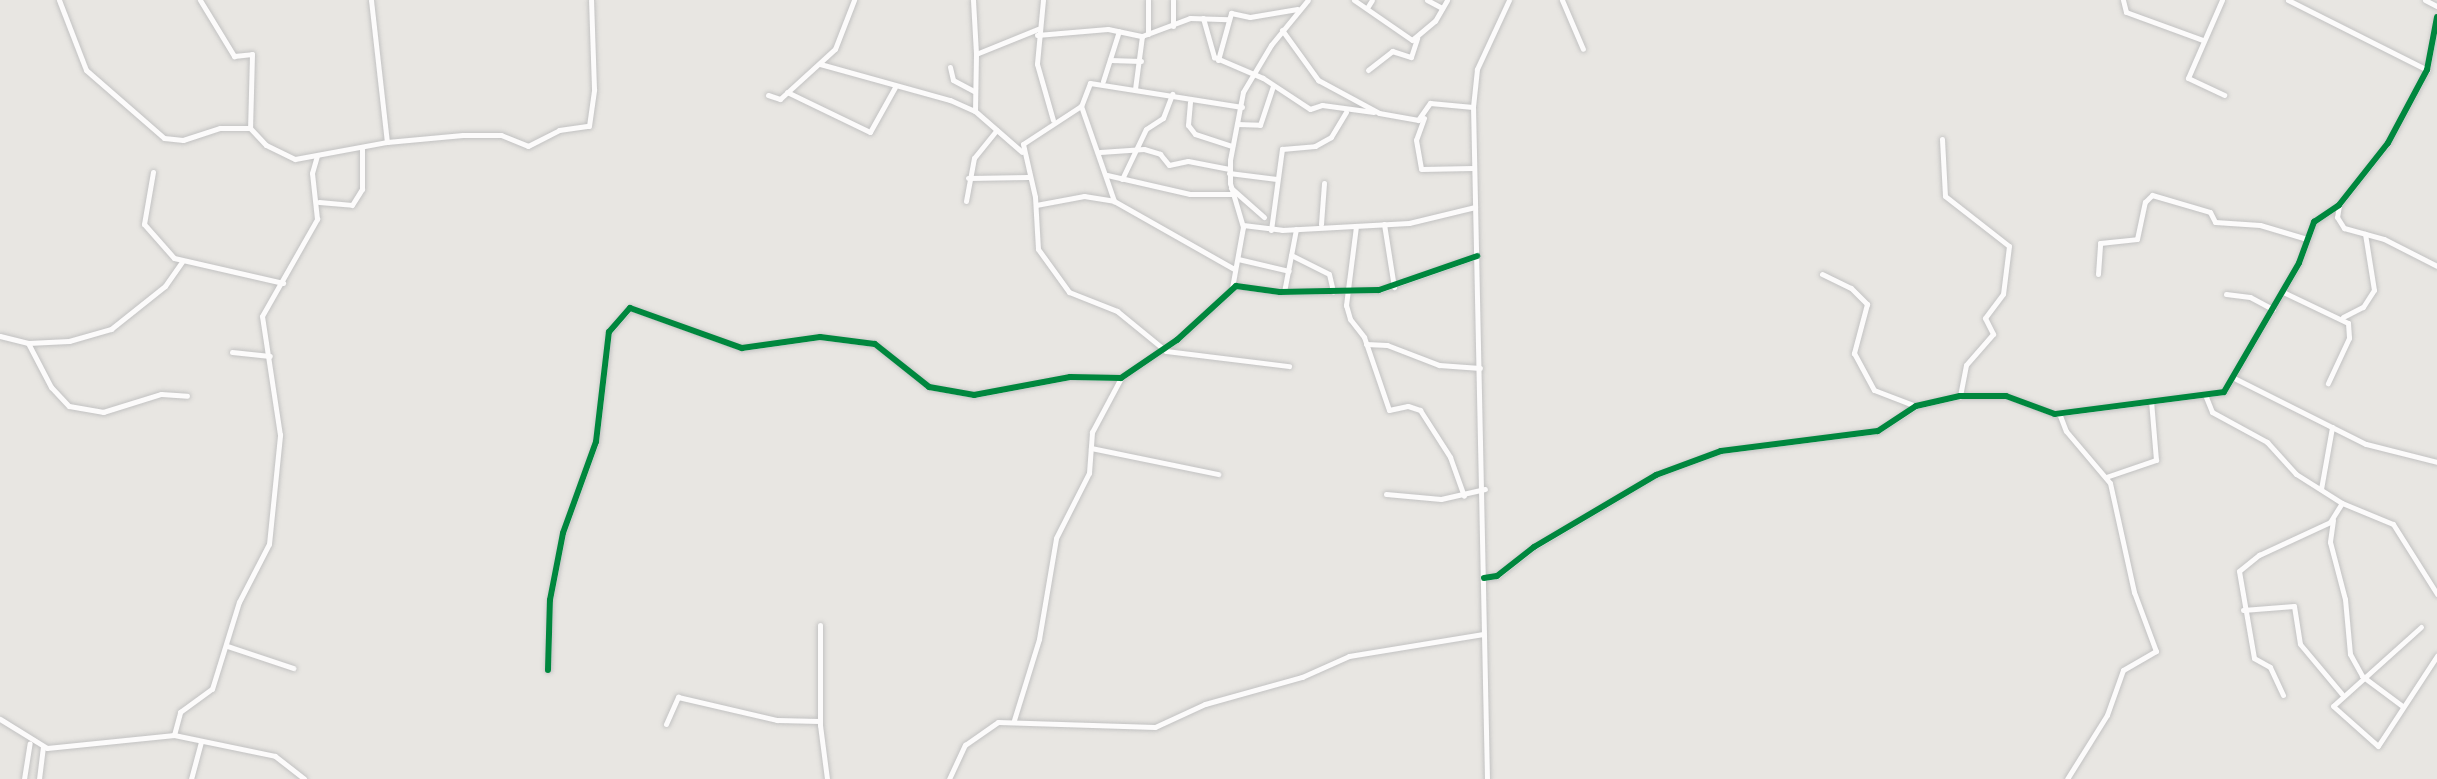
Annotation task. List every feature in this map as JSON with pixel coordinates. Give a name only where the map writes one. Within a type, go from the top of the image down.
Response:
[{"type":"street","points":[[59,0],[90,75],[164,138],[183,140],[220,128],[250,128],[284,155],[317,156],[387,141],[498,135],[528,146],[559,130],[589,126],[594,88],[591,0]]},
{"type":"street","points":[[200,0],[234,56],[252,54],[250,128]]},
{"type":"street","points":[[371,0],[387,141]]},
{"type":"street","points":[[768,95],[777,100],[835,49],[854,0]]},
{"type":"street","points":[[973,0],[976,54],[975,111]]},
{"type":"street","points":[[1043,0],[1037,32],[1038,72],[1053,120]]},
{"type":"street","points":[[1135,89],[1145,35],[1148,0]]},
{"type":"street","points":[[1173,0],[1173,26]]},
{"type":"street","points":[[1014,720],[1039,639],[1056,538],[1089,473],[1092,432],[1121,378],[1161,349],[1232,288],[1243,225],[1232,191],[1229,171],[1237,124],[1255,75],[1282,30],[1297,9],[1308,0]]},
{"type":"street","points":[[1354,0],[1411,39],[1417,38]]},
{"type":"street","points":[[1367,8],[1372,0]]},
{"type":"street","points":[[1427,0],[1442,8]]},
{"type":"street","points":[[1368,70],[1392,51],[1411,57],[1417,38],[1447,0]]},
{"type":"street","points":[[1487,779],[1484,634],[1485,489],[1473,168],[1473,107],[1477,69],[1509,0]]},
{"type":"street","points":[[1562,0],[1583,49]]},
{"type":"street","points":[[2123,0],[2126,12],[2203,40]]},
{"type":"street","points":[[2222,0],[2188,78],[2224,95]]},
{"type":"street","points":[[2288,0],[2427,70]]},
{"type":"street","points":[[2425,0],[2437,6]]},
{"type":"street","points":[[1218,60],[1231,13],[1251,17],[1297,9]]},
{"type":"street","points":[[1484,578],[1497,576],[1534,547],[1656,475],[1721,451],[1878,431],[1916,406],[1960,396],[2006,396],[2059,413],[2206,397],[2224,392],[2236,379],[2283,292],[2314,222],[2339,205],[2388,143],[2427,70],[2437,17]]},
{"type":"street","points":[[976,54],[1037,32],[1119,31],[1145,35],[1203,18],[1228,19]]},
{"type":"street","points":[[1203,18],[1210,50],[1218,60],[1255,75],[1310,109],[1324,105],[1346,112],[1377,111],[1425,117]]},
{"type":"street","points":[[1282,30],[1318,80],[1377,111]]},
{"type":"street","points":[[1103,81],[1119,31]]},
{"type":"street","points":[[1110,60],[1140,61]]},
{"type":"street","points":[[820,64],[895,87],[933,94],[975,111],[1022,152]]},
{"type":"street","points":[[950,67],[953,80],[974,90]]},
{"type":"street","points":[[1242,107],[1190,102],[1172,94],[1135,89],[1103,81],[1089,85],[1081,106],[1053,120],[1024,141],[1022,152],[1036,206],[1038,249],[1059,271],[1065,289],[1117,311],[1161,349],[1183,356],[1289,366]]},
{"type":"street","points":[[1237,124],[1260,125],[1273,86]]},
{"type":"street","points":[[787,92],[870,132],[895,87]]},
{"type":"street","points":[[1122,178],[1149,126],[1163,118],[1172,94]]},
{"type":"street","points":[[1190,102],[1188,125],[1195,135],[1232,146]]},
{"type":"street","points":[[1473,107],[1430,103],[1416,136],[1420,169],[1473,168]]},
{"type":"street","points":[[1081,106],[1100,152],[1114,201]]},
{"type":"street","points":[[1271,230],[1276,179],[1282,149],[1313,147],[1331,136],[1346,112]]},
{"type":"street","points":[[966,201],[968,178],[974,158],[998,130]]},
{"type":"street","points":[[1942,139],[1945,196],[2009,246],[2003,294],[1985,318],[1993,334],[1966,365],[1960,396]]},
{"type":"street","points":[[319,202],[352,205],[362,189],[362,148]]},
{"type":"street","points":[[1100,152],[1136,148],[1159,153],[1169,165],[1185,161],[1276,179]]},
{"type":"street","points":[[174,735],[180,712],[212,689],[239,602],[269,544],[280,445],[270,356],[262,316],[314,227],[319,202],[312,179],[317,156]]},
{"type":"street","points":[[153,172],[144,224],[182,262],[283,283]]},
{"type":"street","points":[[1107,175],[1190,194],[1232,191],[1264,217]]},
{"type":"street","points":[[968,178],[1028,177]]},
{"type":"street","points":[[1321,224],[1324,183]]},
{"type":"street","points":[[2098,274],[2100,243],[2138,239],[2145,202],[2152,195],[2210,212],[2215,222],[2260,225],[2307,239]]},
{"type":"street","points":[[1036,206],[1084,196],[1114,201],[1234,269]]},
{"type":"street","points":[[2339,205],[2338,224],[2437,266]]},
{"type":"street","points":[[1243,225],[1271,230],[1296,229],[1321,224],[1356,226],[1421,222],[1476,207]]},
{"type":"street","points":[[1384,224],[1394,286]]},
{"type":"street","points":[[1356,226],[1348,291],[1348,313],[1366,344],[1389,410],[1413,406],[1420,410],[1450,457],[1464,496]]},
{"type":"street","points":[[1284,292],[1296,229]]},
{"type":"street","points":[[2283,292],[2343,316],[2363,307],[2374,290],[2365,234]]},
{"type":"street","points":[[1291,255],[1329,274],[1333,292]]},
{"type":"street","points":[[1232,288],[1284,292],[1333,292],[1394,286],[1477,256]]},
{"type":"street","points":[[1238,259],[1288,271]]},
{"type":"street","points":[[0,336],[28,343],[69,340],[111,329],[171,280],[182,262]]},
{"type":"street","points":[[1822,274],[1851,288],[1867,304],[1866,325],[1854,353],[1874,390],[1916,406]]},
{"type":"street","points":[[2226,294],[2250,297],[2273,309]]},
{"type":"street","points":[[548,670],[550,600],[563,533],[596,442],[609,332],[624,311],[637,309],[742,348],[820,337],[875,344],[929,387],[970,394],[1070,377],[1121,378]]},
{"type":"street","points":[[2328,383],[2349,338],[2343,316]]},
{"type":"street","points":[[28,343],[69,406],[103,412],[161,394],[187,396]]},
{"type":"street","points":[[1366,344],[1387,345],[1439,365],[1480,368]]},
{"type":"street","points":[[232,352],[270,356]]},
{"type":"street","points":[[2236,379],[2332,428],[2387,450],[2437,462]]},
{"type":"street","points":[[2206,397],[2212,412],[2267,442],[2296,474],[2342,503],[2393,524],[2437,594]]},
{"type":"street","points":[[2106,477],[2156,460],[2151,402]]},
{"type":"street","points":[[2059,413],[2066,432],[2106,477],[2134,592],[2156,651],[2123,670],[2107,715],[2067,779]]},
{"type":"street","points":[[2321,489],[2332,428]]},
{"type":"street","points":[[1091,448],[1218,474]]},
{"type":"street","points":[[1386,494],[1464,496],[1485,489]]},
{"type":"street","points":[[2342,503],[2333,518],[2330,542],[2345,598],[2350,654],[2362,676],[2401,705]]},
{"type":"street","points":[[2283,695],[2270,667],[2254,658],[2243,610],[2241,568],[2333,518]]},
{"type":"street","points":[[2243,610],[2294,606],[2301,644],[2342,694]]},
{"type":"street","points":[[820,625],[819,721],[826,779]]},
{"type":"street","points":[[2421,627],[2362,676],[2342,694],[2333,706],[2375,747],[2401,705],[2437,656]]},
{"type":"street","points":[[949,779],[976,733],[1014,720],[1155,727],[1204,704],[1302,677],[1349,656],[1484,634]]},
{"type":"street","points":[[227,646],[292,668]]},
{"type":"street","points":[[666,724],[678,698],[777,720],[819,721]]},
{"type":"street","points":[[0,719],[30,742],[43,747],[76,749],[174,735],[280,757],[304,779]]},
{"type":"street","points":[[191,779],[201,741]]},
{"type":"street","points":[[24,779],[30,742]]},
{"type":"street","points":[[39,779],[43,747]]},
{"type":"cycle path","points":[[1484,578],[1497,576],[1534,547],[1656,475],[1721,451],[1878,431],[1916,406],[1960,396],[2006,396],[2055,414],[2224,392],[2299,263],[2314,222],[2339,205],[2388,143],[2427,70],[2437,17]]},
{"type":"cycle path","points":[[548,670],[550,600],[563,533],[596,442],[609,332],[630,308],[742,348],[820,337],[875,344],[929,387],[974,395],[1070,377],[1121,378],[1177,340],[1236,286],[1280,292],[1379,290],[1477,256]]}]
